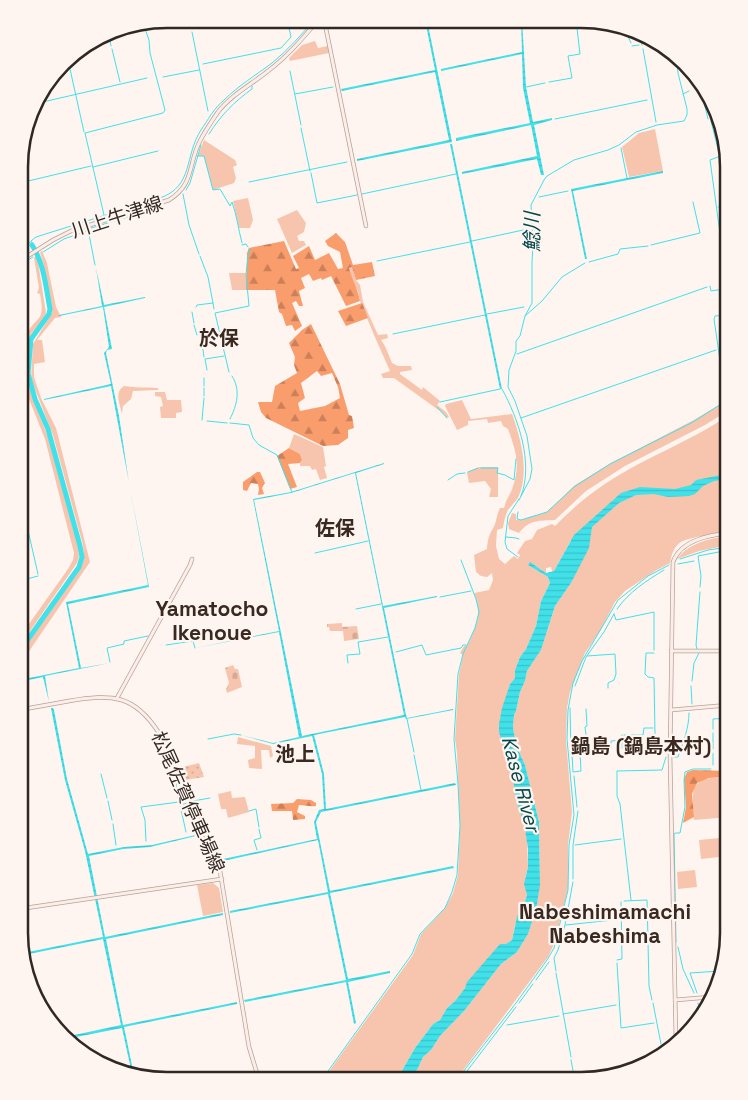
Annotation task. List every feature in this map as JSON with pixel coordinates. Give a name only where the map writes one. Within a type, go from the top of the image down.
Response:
[{"type":"main road","name":"川上牛津線","points":[[28,255],[71,231],[170,200],[177,195],[186,185],[200,140],[219,111],[287,56],[311,28]]},
{"type":"main road","points":[[326,28],[366,226]]},
{"type":"main road","points":[[676,1035],[672,876],[671,651],[673,566],[675,558],[682,549],[695,541],[720,534]]},
{"type":"main road","points":[[117,698],[192,559]]},
{"type":"main road","points":[[671,651],[720,651]]},
{"type":"main road","name":"松尾佐賀停車場線","points":[[28,708],[92,697],[117,698],[134,705],[160,734],[219,865],[249,1047],[257,1072]]},
{"type":"main road","points":[[671,710],[720,706]]},
{"type":"main road","points":[[28,908],[222,879]]},
{"type":"main road","points":[[675,1000],[704,998]]},
{"type":"green space","points":[[315,41],[318,48],[328,46],[329,53],[290,61],[289,58],[302,45]]},
{"type":"green space","points":[[655,129],[663,171],[629,177],[622,147],[639,133]]},
{"type":"green space","points":[[204,140],[235,160],[237,165],[233,167],[236,178],[234,183],[213,190],[204,156],[198,156]]},
{"type":"green space","points":[[248,198],[253,220],[250,228],[239,228],[233,201]]},
{"type":"green space","points":[[297,210],[306,223],[304,232],[297,236],[299,241],[304,241],[306,245],[292,253],[277,219]]},
{"type":"green space","points":[[336,233],[345,242],[353,265],[372,262],[375,276],[356,280],[352,267],[349,268],[360,301],[346,306],[331,276],[313,281],[309,274],[301,278],[305,288],[299,291],[303,306],[299,306],[296,301],[292,303],[302,326],[295,331],[292,325],[286,326],[282,314],[279,312],[275,290],[246,290],[247,253],[249,248],[284,241],[296,269],[299,268],[293,256],[309,246],[315,260],[329,253],[338,269],[343,268],[340,252],[328,246],[325,241]]},
{"type":"green space","points":[[42,251],[47,263],[56,307],[61,317],[55,318],[37,340],[42,340],[45,362],[34,364],[34,377],[41,398],[56,428],[90,562],[28,653],[28,643],[82,565],[84,557],[83,545],[53,435],[31,379],[33,344],[52,313],[40,252]]},
{"type":"green space","points":[[36,256],[38,262],[46,313],[28,341],[29,330],[42,311],[40,294],[37,293],[39,288],[34,258]]},
{"type":"green space","points":[[352,267],[356,280],[360,285],[363,302],[378,335],[387,334],[388,338],[381,340],[392,363],[398,366],[411,366],[412,370],[400,372],[400,374],[422,390],[423,387],[440,401],[437,405],[449,417],[446,418],[444,414],[394,378],[383,378],[381,374],[390,371],[360,301],[358,291],[352,282],[349,268]]},
{"type":"green space","points":[[229,273],[246,273],[246,290],[232,290]]},
{"type":"green space","points":[[362,303],[368,318],[346,326],[338,311]]},
{"type":"green space","points":[[311,324],[340,384],[349,415],[352,416],[354,428],[348,430],[348,438],[338,445],[323,446],[266,418],[261,412],[258,402],[272,402],[275,386],[297,373],[294,365],[295,357],[289,343]],"holes":[[[317,371],[321,376],[332,373],[340,398],[325,406],[300,411],[298,403],[305,398],[301,383]]]},
{"type":"green space","points":[[28,385],[48,437],[78,547],[79,557],[77,563],[28,634],[28,625],[68,569],[73,560],[74,553],[45,439],[28,396]]},
{"type":"green space","points":[[124,386],[158,388],[158,390],[133,391],[131,399],[123,406],[122,414],[118,395]]},
{"type":"green space","points":[[155,392],[165,392],[167,400],[181,400],[182,412],[176,413],[176,418],[161,418],[160,407],[163,406],[161,397],[155,396]]},
{"type":"green space","points":[[462,400],[471,419],[512,414],[521,445],[524,467],[522,488],[518,498],[508,510],[503,528],[497,530],[496,546],[499,559],[505,564],[514,556],[518,559],[520,555],[517,553],[525,541],[532,539],[537,530],[552,524],[555,526],[599,488],[631,468],[720,421],[720,532],[684,540],[676,546],[670,563],[625,591],[615,602],[600,631],[585,653],[570,692],[567,708],[566,740],[572,812],[568,845],[568,889],[554,944],[548,957],[462,1072],[416,1072],[423,1057],[431,1050],[440,1036],[464,1011],[501,964],[517,952],[528,934],[536,910],[540,873],[539,822],[525,765],[516,745],[513,727],[514,715],[527,671],[541,650],[555,606],[571,583],[575,573],[571,540],[554,571],[552,571],[551,567],[546,568],[546,573],[533,564],[528,565],[548,577],[550,583],[541,601],[536,626],[515,670],[515,678],[510,684],[500,719],[517,804],[523,816],[527,839],[528,867],[525,879],[527,895],[515,925],[512,940],[493,954],[468,982],[440,1020],[433,1024],[415,1048],[401,1072],[328,1072],[413,955],[421,934],[445,908],[453,893],[458,875],[460,826],[455,739],[459,674],[463,655],[460,653],[464,646],[467,646],[477,620],[478,607],[474,593],[489,590],[493,580],[492,573],[487,577],[481,576],[476,572],[474,555],[487,549],[499,510],[504,508],[512,489],[517,464],[515,450],[508,429],[503,426],[501,421],[488,423],[487,419],[468,421],[468,425],[457,430],[445,406],[446,404]]},
{"type":"green space","points":[[720,404],[720,416],[625,466],[586,491],[555,520],[531,523],[519,533],[509,529],[508,523],[512,513],[516,514],[516,520],[521,520],[547,512],[575,485],[611,463]]},
{"type":"green space","points":[[294,434],[323,447],[326,466],[324,467],[327,478],[320,480],[316,469],[312,470],[310,466],[300,466],[302,460],[300,454],[289,448]]},
{"type":"green space","points":[[289,448],[300,454],[302,460],[300,463],[288,464],[297,487],[290,489],[277,456]]},
{"type":"green space","points":[[480,467],[498,467],[498,497],[489,497],[491,489],[485,481],[469,483],[467,472]]},
{"type":"green space","points":[[257,472],[260,472],[265,483],[262,488],[264,494],[258,495],[258,484],[251,483],[247,491],[243,490],[243,482]]},
{"type":"green space","points":[[720,537],[720,547],[699,551],[677,559],[694,545]]},
{"type":"green space","points":[[342,623],[342,627],[357,626],[359,639],[344,641],[343,631],[330,631],[329,627],[327,627],[327,624]]},
{"type":"green space","points":[[233,665],[235,669],[238,669],[242,687],[227,693],[226,689],[229,683],[225,668]]},
{"type":"green space","points":[[238,737],[271,746],[273,756],[270,758],[269,750],[261,750],[262,769],[249,768],[248,760],[255,758],[255,746],[237,744]]},
{"type":"green space","points":[[199,763],[204,777],[185,780],[179,768]]},
{"type":"green space","points":[[693,770],[720,771],[720,777],[709,778],[697,783],[692,794],[694,817],[683,823],[686,807],[684,779],[687,772]]},
{"type":"green space","points":[[720,777],[720,818],[694,820],[693,798],[696,785],[700,781]]},
{"type":"green space","points":[[231,791],[232,798],[245,797],[249,812],[228,818],[226,809],[221,809],[218,794]]},
{"type":"green space","points":[[297,799],[311,800],[316,803],[316,806],[299,805],[297,812],[305,816],[305,819],[293,820],[292,811],[272,811],[271,804],[293,803]]},
{"type":"green space","points":[[720,838],[720,857],[701,859],[699,840]]},
{"type":"green space","points":[[695,870],[697,887],[678,889],[677,872]]},
{"type":"green space","points":[[213,883],[219,888],[223,912],[203,916],[197,885]]},
{"type":"water","points":[[427,28],[429,28],[452,142],[357,161],[357,159],[449,140],[435,72],[342,91],[341,89],[435,70]]},
{"type":"water","points":[[521,28],[526,87],[533,122],[552,118],[552,120],[534,125],[544,175],[541,175],[537,159],[462,174],[462,172],[537,156],[531,125],[456,141],[456,138],[530,123],[523,88],[522,54],[441,71],[441,69],[522,52]]},
{"type":"water","points":[[450,144],[452,144],[502,389],[500,389]]},
{"type":"water","points":[[663,171],[663,173],[573,191],[587,259],[585,259],[571,189]]},
{"type":"water","points":[[96,268],[104,305],[145,297],[104,307],[112,349],[107,350],[106,353],[119,416],[129,482],[111,386],[44,400],[111,384],[104,353],[109,347],[103,307],[59,316],[102,306]]},
{"type":"water","points":[[384,463],[356,473],[383,606],[437,596],[384,608],[406,715],[407,718],[453,709],[406,719],[405,717],[314,735],[324,774],[326,809],[455,783],[456,785],[321,812],[316,822],[330,891],[453,866],[454,868],[330,893],[348,979],[390,971],[390,973],[348,982],[356,1023],[354,1024],[346,982],[245,1002],[244,1000],[346,980],[328,894],[230,913],[230,911],[328,892],[318,840],[223,861],[223,859],[317,839],[314,822],[319,810],[324,809],[322,774],[312,736],[273,744],[241,735],[273,743],[299,737],[279,632],[195,648],[279,631],[253,499],[291,492]],"holes":[[[355,473],[404,715],[302,736],[254,500],[291,493]]]},
{"type":"water","name":"Kase River","points":[[720,475],[720,480],[703,486],[695,494],[689,496],[636,495],[619,503],[592,527],[589,548],[571,583],[555,606],[541,650],[527,671],[514,715],[513,727],[516,745],[525,765],[539,822],[540,885],[536,910],[528,934],[517,952],[501,964],[464,1011],[440,1036],[431,1050],[423,1057],[416,1072],[401,1072],[415,1048],[433,1024],[440,1020],[447,1008],[455,1001],[465,988],[467,982],[500,944],[506,944],[512,940],[517,917],[527,895],[524,884],[528,867],[528,849],[524,822],[517,804],[512,773],[499,732],[499,724],[510,684],[515,678],[515,670],[536,626],[541,601],[550,583],[548,577],[528,565],[530,562],[546,573],[554,571],[574,535],[621,493],[640,487],[675,489],[691,485],[696,480]]},
{"type":"water","points":[[130,489],[149,587],[68,604],[81,668],[110,663],[45,676],[49,702],[43,677],[28,680],[28,678],[79,668],[66,602],[148,585]]},
{"type":"water","points":[[51,708],[54,710],[67,779],[88,854],[124,847],[152,845],[200,834],[150,847],[123,849],[89,856],[105,937],[223,913],[223,915],[106,939],[123,1025],[237,1002],[237,1004],[124,1027],[133,1068],[131,1068],[122,1028],[74,1037],[72,1035],[121,1025],[103,939],[29,954],[29,952],[103,937],[85,851],[65,780]]},
{"type":"waterway","points":[[203,64],[281,48],[291,37],[289,28]]},
{"type":"waterway","points":[[32,245],[31,241],[36,237],[171,193],[183,178],[196,140],[211,114],[235,90],[278,58],[307,28]]},
{"type":"waterway","points":[[549,82],[572,78],[568,56],[580,54],[577,28]]},
{"type":"waterway","points":[[104,215],[85,133],[163,113],[165,110],[145,29]]},
{"type":"waterway","points":[[192,32],[208,111]]},
{"type":"waterway","points":[[628,36],[631,43]]},
{"type":"waterway","points":[[110,40],[111,46]]},
{"type":"waterway","points":[[632,46],[639,45]]},
{"type":"waterway","points":[[112,49],[120,82]]},
{"type":"waterway","points":[[643,49],[656,122]]},
{"type":"waterway","name":"鯰川","points":[[519,500],[530,479],[532,469],[527,436],[508,387],[509,370],[516,351],[516,341],[520,336],[525,316],[532,303],[533,243],[531,205],[547,176],[574,160],[608,150],[619,145],[636,132],[657,125],[684,121],[687,109],[677,66]]},
{"type":"waterway","points":[[70,67],[84,132]]},
{"type":"waterway","points":[[163,77],[199,70]]},
{"type":"waterway","points":[[290,71],[301,125]]},
{"type":"waterway","points":[[44,102],[147,78]]},
{"type":"waterway","points":[[526,87],[545,83]]},
{"type":"waterway","points":[[209,134],[223,115],[252,89],[252,86]]},
{"type":"waterway","points":[[295,94],[333,87]]},
{"type":"waterway","name":"鯰川","points":[[683,94],[689,91]]},
{"type":"waterway","points":[[555,119],[647,100]]},
{"type":"waterway","points":[[704,101],[708,119]]},
{"type":"waterway","points":[[711,121],[719,154]]},
{"type":"waterway","points":[[301,128],[310,171]]},
{"type":"waterway","points":[[186,190],[190,183],[201,145]]},
{"type":"waterway","points":[[621,148],[627,178]]},
{"type":"waterway","points":[[93,167],[158,151]]},
{"type":"waterway","points":[[197,156],[204,156],[213,190],[220,189],[230,206],[232,202],[242,243]]},
{"type":"waterway","points":[[719,156],[710,160],[720,233]]},
{"type":"waterway","points":[[249,182],[347,162]]},
{"type":"waterway","points":[[28,181],[91,166]]},
{"type":"waterway","points":[[311,173],[317,203],[357,195]]},
{"type":"waterway","points":[[362,194],[456,174]]},
{"type":"waterway","points":[[539,197],[568,191]]},
{"type":"waterway","points":[[183,194],[189,225],[199,254]]},
{"type":"waterway","points":[[651,245],[700,233],[693,202]]},
{"type":"waterway","points":[[95,265],[88,229],[154,209]]},
{"type":"waterway","points":[[472,241],[528,229]]},
{"type":"waterway","points":[[43,252],[64,239],[87,231]]},
{"type":"waterway","points":[[377,261],[470,242]]},
{"type":"waterway","points":[[242,245],[246,244],[248,247]]},
{"type":"waterway","points":[[28,374],[31,339],[49,314],[50,309],[42,268],[32,245]]},
{"type":"waterway","points":[[589,262],[618,254],[620,249],[648,246]]},
{"type":"waterway","points":[[229,372],[215,313],[249,306],[246,274],[249,249]]},
{"type":"waterway","points":[[196,307],[197,305],[213,303],[208,277],[200,256]]},
{"type":"waterway","points":[[28,260],[33,257]]},
{"type":"waterway","points":[[525,316],[542,301],[562,277],[585,263]]},
{"type":"waterway","points":[[710,286],[711,291],[720,290]]},
{"type":"waterway","points":[[517,354],[707,287]]},
{"type":"waterway","points":[[213,303],[214,309]]},
{"type":"waterway","points":[[487,314],[524,307]]},
{"type":"waterway","points":[[192,312],[194,323]]},
{"type":"waterway","points":[[393,334],[485,315]]},
{"type":"waterway","points":[[720,316],[715,316],[714,319],[720,360]]},
{"type":"waterway","points":[[194,325],[197,335]]},
{"type":"waterway","points":[[201,336],[204,357]]},
{"type":"waterway","points":[[521,418],[716,350]]},
{"type":"waterway","points":[[207,370],[205,359],[224,356]]},
{"type":"waterway","points":[[28,374],[35,399],[48,429],[82,557],[79,567],[28,639]]},
{"type":"waterway","points":[[230,419],[237,398],[235,381],[232,376]]},
{"type":"waterway","points":[[204,378],[204,386]]},
{"type":"waterway","points":[[204,388],[204,396]]},
{"type":"waterway","points":[[440,402],[500,389]]},
{"type":"waterway","points":[[502,389],[514,413],[525,455],[525,483],[521,496]]},
{"type":"waterway","points":[[202,420],[204,398]]},
{"type":"waterway","points":[[518,512],[517,519],[521,520],[547,512],[574,487],[610,464],[693,422],[720,405]]},
{"type":"waterway","points":[[437,407],[447,418]]},
{"type":"waterway","points":[[207,421],[227,423]]},
{"type":"waterway","points":[[230,423],[249,425],[253,438],[259,445],[277,455],[292,492]]},
{"type":"waterway","points":[[481,468],[498,468],[497,473],[514,480],[516,459]]},
{"type":"waterway","points":[[468,472],[478,468]]},
{"type":"waterway","points":[[448,480],[457,474],[465,473]]},
{"type":"waterway","points":[[518,557],[507,549],[505,542],[508,516],[519,499]]},
{"type":"waterway","points":[[28,530],[38,574]]},
{"type":"waterway","points":[[506,537],[519,539]]},
{"type":"waterway","points":[[315,553],[368,541]]},
{"type":"waterway","points":[[680,559],[720,548]]},
{"type":"waterway","points":[[700,587],[701,576],[698,556],[720,552]]},
{"type":"waterway","points":[[327,1072],[412,954],[420,934],[445,908],[457,875],[460,826],[454,739],[458,674],[463,654],[475,628],[479,612],[461,560]]},
{"type":"waterway","points":[[678,564],[694,561]]},
{"type":"waterway","points":[[463,1072],[516,1003],[554,948],[568,890],[569,845],[574,815],[567,739],[568,710],[573,683],[582,661],[618,600],[648,576],[669,565]]},
{"type":"waterway","points":[[617,609],[632,592],[664,570]]},
{"type":"waterway","points":[[28,579],[38,576]]},
{"type":"waterway","points":[[440,597],[471,591]]},
{"type":"waterway","points":[[697,649],[700,592]]},
{"type":"waterway","points":[[356,609],[381,604]]},
{"type":"waterway","points":[[614,614],[616,620],[654,612],[654,650]]},
{"type":"waterway","points":[[575,686],[586,657],[614,614]]},
{"type":"waterway","points":[[110,662],[107,648],[124,644],[124,641],[148,636]]},
{"type":"waterway","points":[[348,663],[347,655],[360,654],[358,642],[388,637]]},
{"type":"waterway","points":[[166,645],[193,641],[195,648]]},
{"type":"waterway","points":[[396,652],[422,645],[426,655],[461,648],[463,645],[466,645]]},
{"type":"waterway","points":[[654,653],[646,653],[645,674],[648,677],[654,678],[655,734]]},
{"type":"waterway","points":[[692,681],[694,663],[699,653]]},
{"type":"waterway","points":[[587,656],[615,654],[616,674],[614,680],[608,683],[608,688]]},
{"type":"waterway","points":[[691,686],[692,704]]},
{"type":"waterway","points":[[570,708],[571,750]]},
{"type":"waterway","points":[[586,709],[587,726],[585,727],[588,750],[608,749]]},
{"type":"waterway","points":[[674,757],[678,757],[682,746],[687,730],[689,713]]},
{"type":"waterway","points":[[407,719],[414,752]]},
{"type":"waterway","points":[[713,729],[713,719],[720,719]]},
{"type":"waterway","points":[[624,735],[643,735],[644,728],[653,728]]},
{"type":"waterway","points":[[713,733],[713,749]]},
{"type":"waterway","points":[[208,739],[234,734],[241,735]]},
{"type":"waterway","points":[[611,748],[611,741],[622,740],[622,735]]},
{"type":"waterway","points":[[622,741],[622,748]]},
{"type":"waterway","points":[[572,754],[573,772],[581,771],[580,752],[587,752]]},
{"type":"waterway","points":[[713,753],[713,765]]},
{"type":"waterway","points":[[414,755],[421,790]]},
{"type":"waterway","points":[[631,900],[620,804],[617,796],[617,771],[662,770],[666,757]]},
{"type":"waterway","points":[[676,942],[674,834],[680,833],[685,807],[685,772],[693,769],[711,769]]},
{"type":"waterway","points":[[101,774],[107,798]]},
{"type":"waterway","points":[[574,776],[577,807]]},
{"type":"waterway","points":[[176,781],[177,792]]},
{"type":"waterway","points":[[178,794],[178,799]]},
{"type":"waterway","points":[[193,801],[210,798]]},
{"type":"waterway","points":[[108,801],[112,820]]},
{"type":"waterway","points":[[146,841],[145,820],[141,807],[179,802]]},
{"type":"waterway","points":[[186,832],[180,805],[188,803]]},
{"type":"waterway","points":[[249,811],[256,809],[259,827]]},
{"type":"waterway","points":[[573,879],[573,845],[578,811]]},
{"type":"waterway","points":[[113,824],[116,845]]},
{"type":"waterway","points":[[257,850],[254,840],[261,838],[259,829]]},
{"type":"waterway","points":[[575,845],[621,839]]},
{"type":"waterway","points":[[556,971],[554,958],[565,925],[573,882]]},
{"type":"waterway","points":[[624,901],[647,900],[648,939]]},
{"type":"waterway","points":[[617,960],[622,959],[621,902]]},
{"type":"waterway","points":[[566,925],[622,919]]},
{"type":"waterway","points":[[648,942],[649,986],[652,1000]]},
{"type":"waterway","points":[[678,947],[683,969],[694,993]]},
{"type":"waterway","points":[[536,980],[549,962]]},
{"type":"waterway","points":[[617,963],[621,1028],[654,1023]]},
{"type":"waterway","points":[[697,993],[690,973],[715,971]]},
{"type":"waterway","points":[[556,973],[571,1057]]},
{"type":"waterway","points":[[519,1003],[533,984]]},
{"type":"waterway","points":[[653,1003],[661,1044]]},
{"type":"waterway","points":[[698,1003],[699,1008]]},
{"type":"waterway","points":[[563,1014],[616,1005]]},
{"type":"waterway","points":[[466,1072],[516,1007]]},
{"type":"waterway","points":[[507,1025],[559,1016]]},
{"type":"waterway","points":[[571,1060],[573,1072]]},
{"type":"district","name":"於保","points":[[219,338]]},
{"type":"district","name":"佐保","points":[[335,528]]},
{"type":"district","name":"Yamatocho Ikenoue","points":[[212,620]]},
{"type":"district","name":"鍋島 (鍋島本村)","points":[[641,746]]},
{"type":"district","name":"池上","points":[[295,754]]},
{"type":"district","name":"Nabeshimamachi Nabeshima","points":[[605,923]]}]
